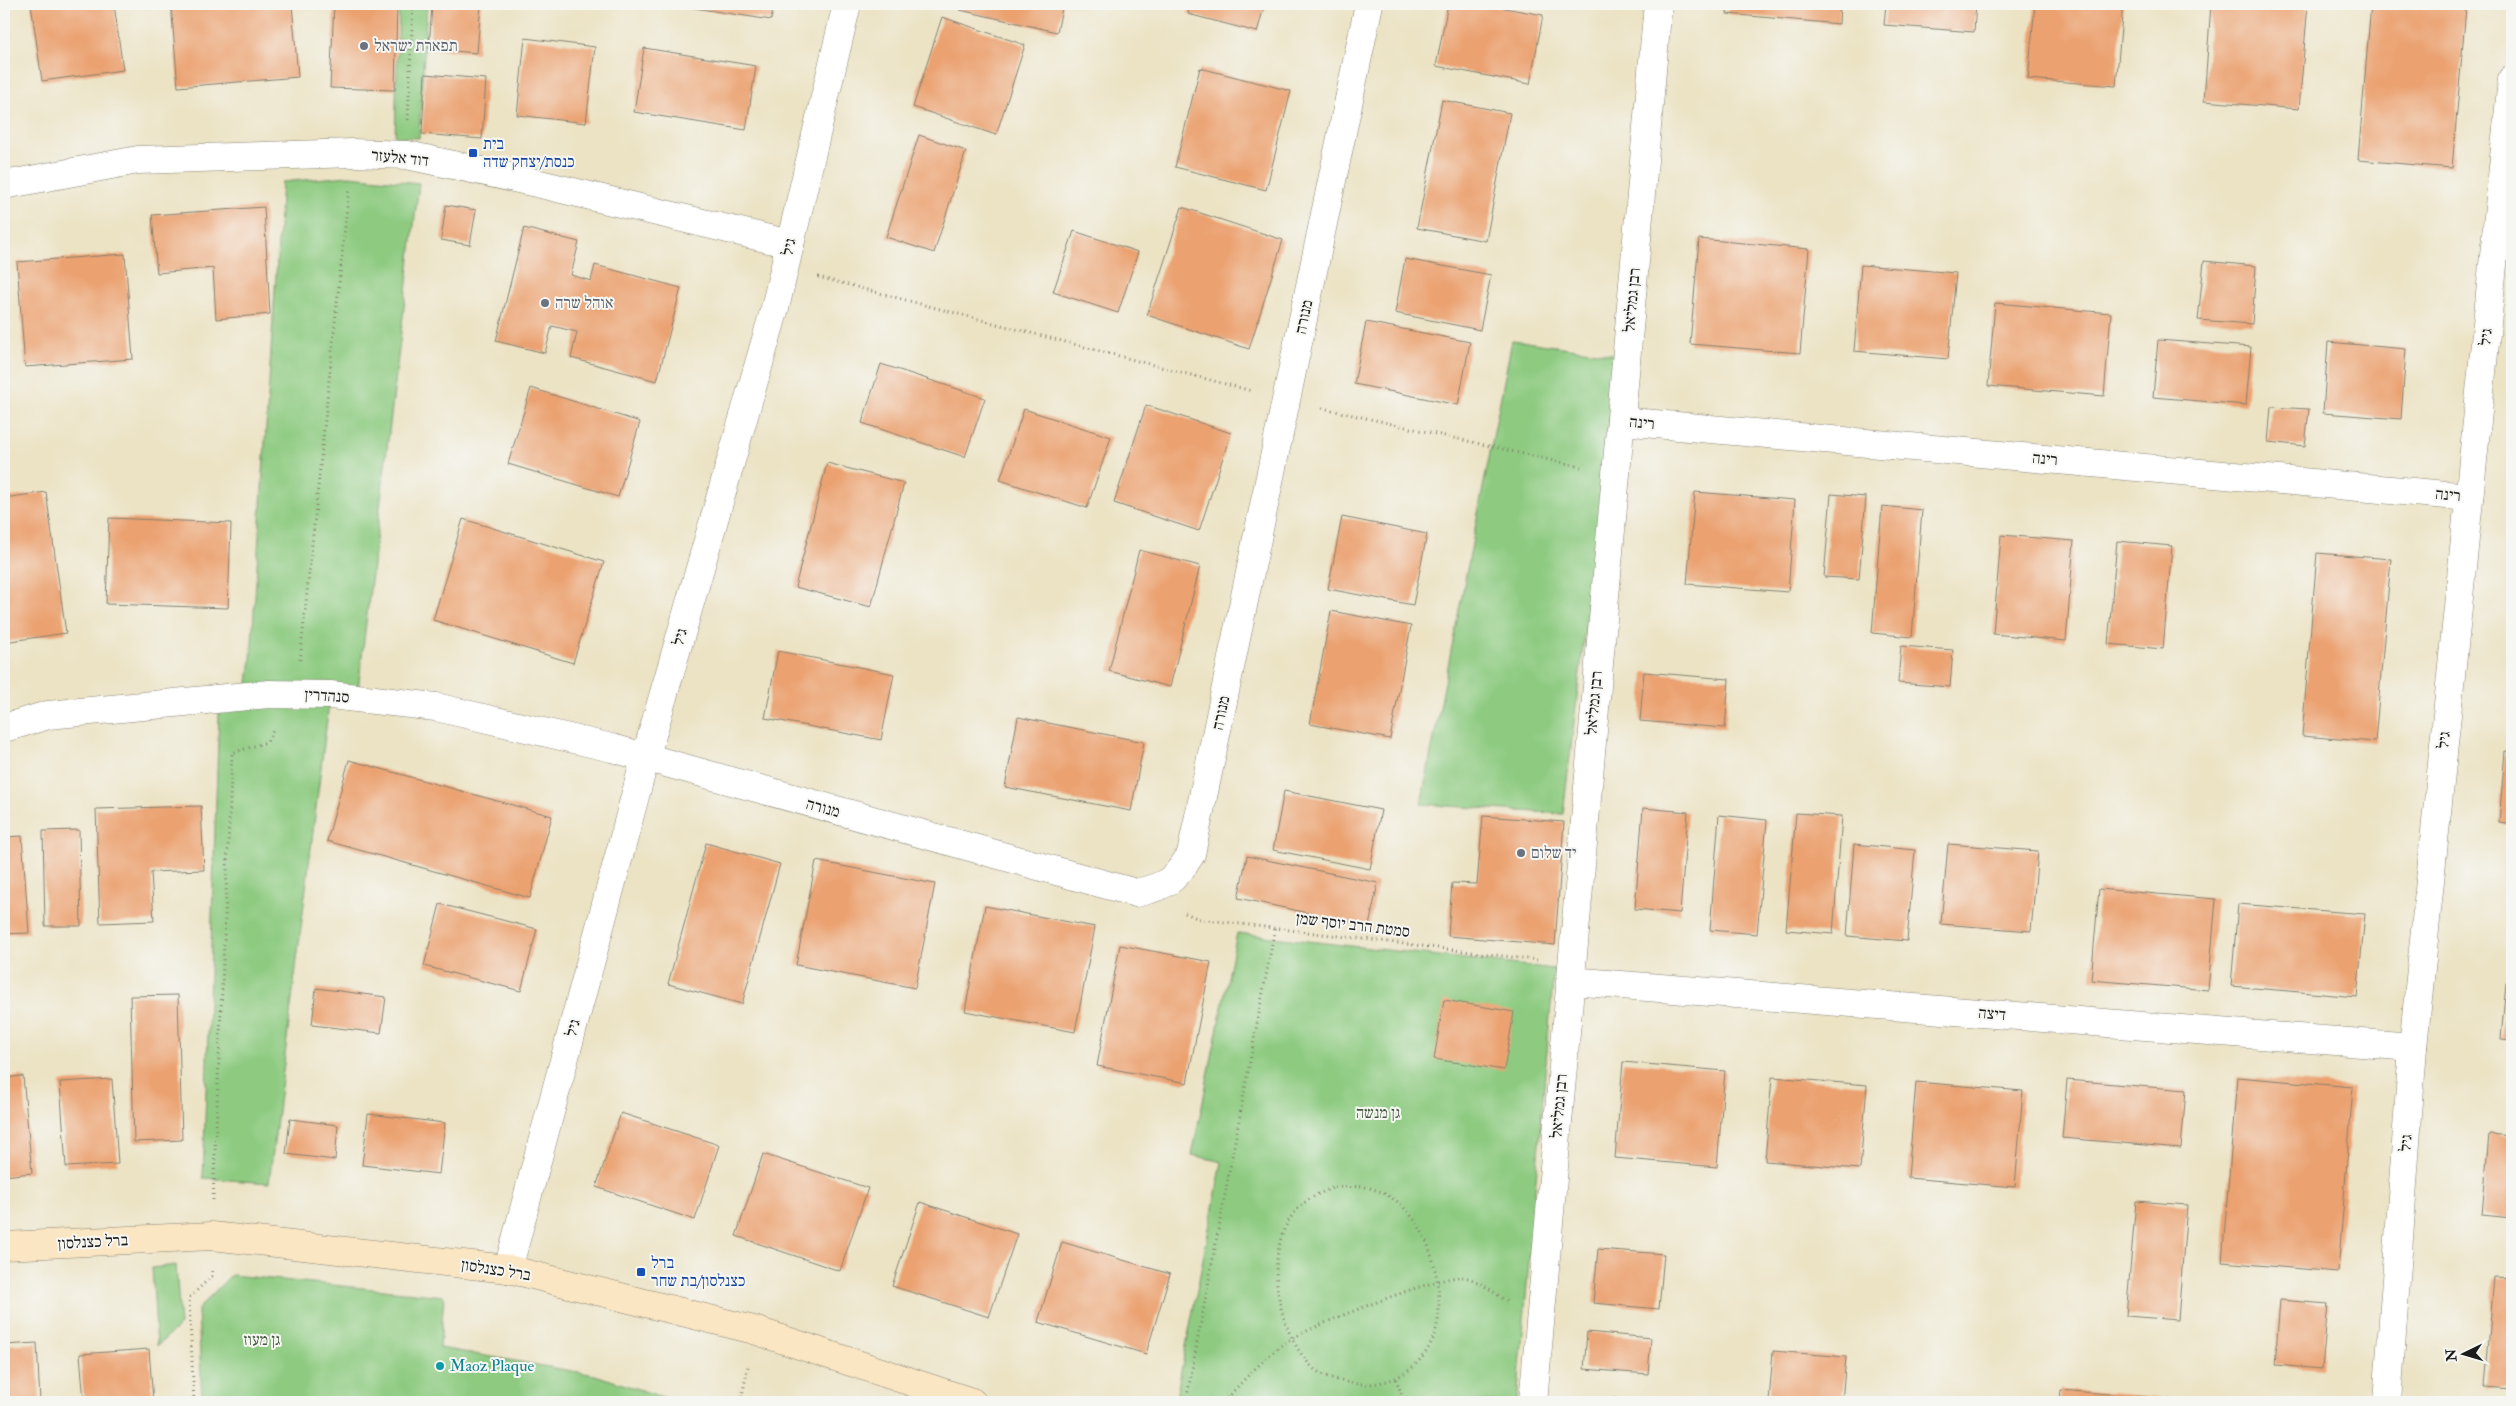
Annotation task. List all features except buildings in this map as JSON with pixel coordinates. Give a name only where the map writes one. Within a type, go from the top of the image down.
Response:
[{"type":"street","name":"גיל","points":[[508,1269],[645,759],[775,308],[847,4]]},
{"type":"street","name":"מנורה","points":[[645,759],[1136,893],[1162,887],[1181,871],[1191,854],[1369,4]]},
{"type":"street","name":"רבן גמליאל","points":[[1533,1402],[1614,475],[1621,422],[1658,4]]},
{"type":"street","name":"גיל","points":[[2387,1402],[2413,1047],[2512,79]]},
{"type":"street","name":"דוד אלעזר","points":[[4,185],[138,160],[353,153],[407,155],[532,182],[787,256]]},
{"type":"street","name":"רינה","points":[[1621,422],[2469,497]]},
{"type":"street","name":"סנהדרין","points":[[4,728],[48,715],[269,694],[330,695],[436,707],[612,748],[645,759]]},
{"type":"street","name":"דיצה","points":[[1571,973],[2413,1047]]},
{"type":"street","name":"ברל כצנלסון","points":[[4,1246],[212,1236],[508,1269],[754,1330],[972,1402]]},
{"type":"path","points":[[407,155],[413,4]]},
{"type":"path","points":[[787,256],[1287,400],[1614,475]]},
{"type":"path","name":"סמטת הרב יוסף שמן","points":[[1136,893],[1199,920],[1275,928],[1571,973]]},
{"type":"path","points":[[1186,1402],[1275,928]]},
{"type":"path","points":[[1336,1187],[1373,1189],[1404,1205],[1424,1237],[1438,1282],[1439,1311],[1435,1335],[1427,1352],[1413,1368],[1396,1379],[1374,1385],[1349,1383],[1326,1377],[1312,1367],[1292,1339],[1281,1311],[1277,1279],[1278,1249],[1282,1231],[1294,1212],[1307,1200],[1336,1187]]},
{"type":"path","points":[[194,1402],[189,1298],[212,1276],[212,1236]]},
{"type":"path","points":[[1224,1402],[1247,1376],[1292,1339],[1363,1308],[1456,1277],[1468,1278],[1540,1320]]},
{"type":"path","points":[[1396,1379],[1404,1402]]},
{"type":"green space","points":[[399,4],[427,4],[419,138],[395,137]]},
{"type":"green space","points":[[349,176],[419,183],[357,698],[330,696],[269,1183],[203,1178],[219,712],[245,708],[251,658],[282,182]]},
{"type":"green space","points":[[1512,340],[1618,355],[1563,814],[1421,804]]},
{"type":"green space","name":"גן מנשה","points":[[1237,933],[1554,969],[1517,1402],[1175,1402],[1222,1162],[1192,1155]]},
{"type":"green space","points":[[176,1265],[180,1325],[157,1346],[152,1268]]},
{"type":"green space","name":"גן מעוז","points":[[231,1275],[444,1296],[440,1348],[595,1375],[678,1402],[202,1402],[198,1309]]},
{"type":"place","name":"תפארת ישראל","points":[[364,46]]},
{"type":"place","name":"בית כנסת/יצחק שדה","points":[[473,153]]},
{"type":"place","name":"אוהל שרה","points":[[545,303]]},
{"type":"place","name":"יד שלום","points":[[1521,853]]},
{"type":"place","name":"ברל כצנלסון/בת שחר","points":[[641,1272]]},
{"type":"place","name":"Maoz Plaque","points":[[440,1366]]}]
